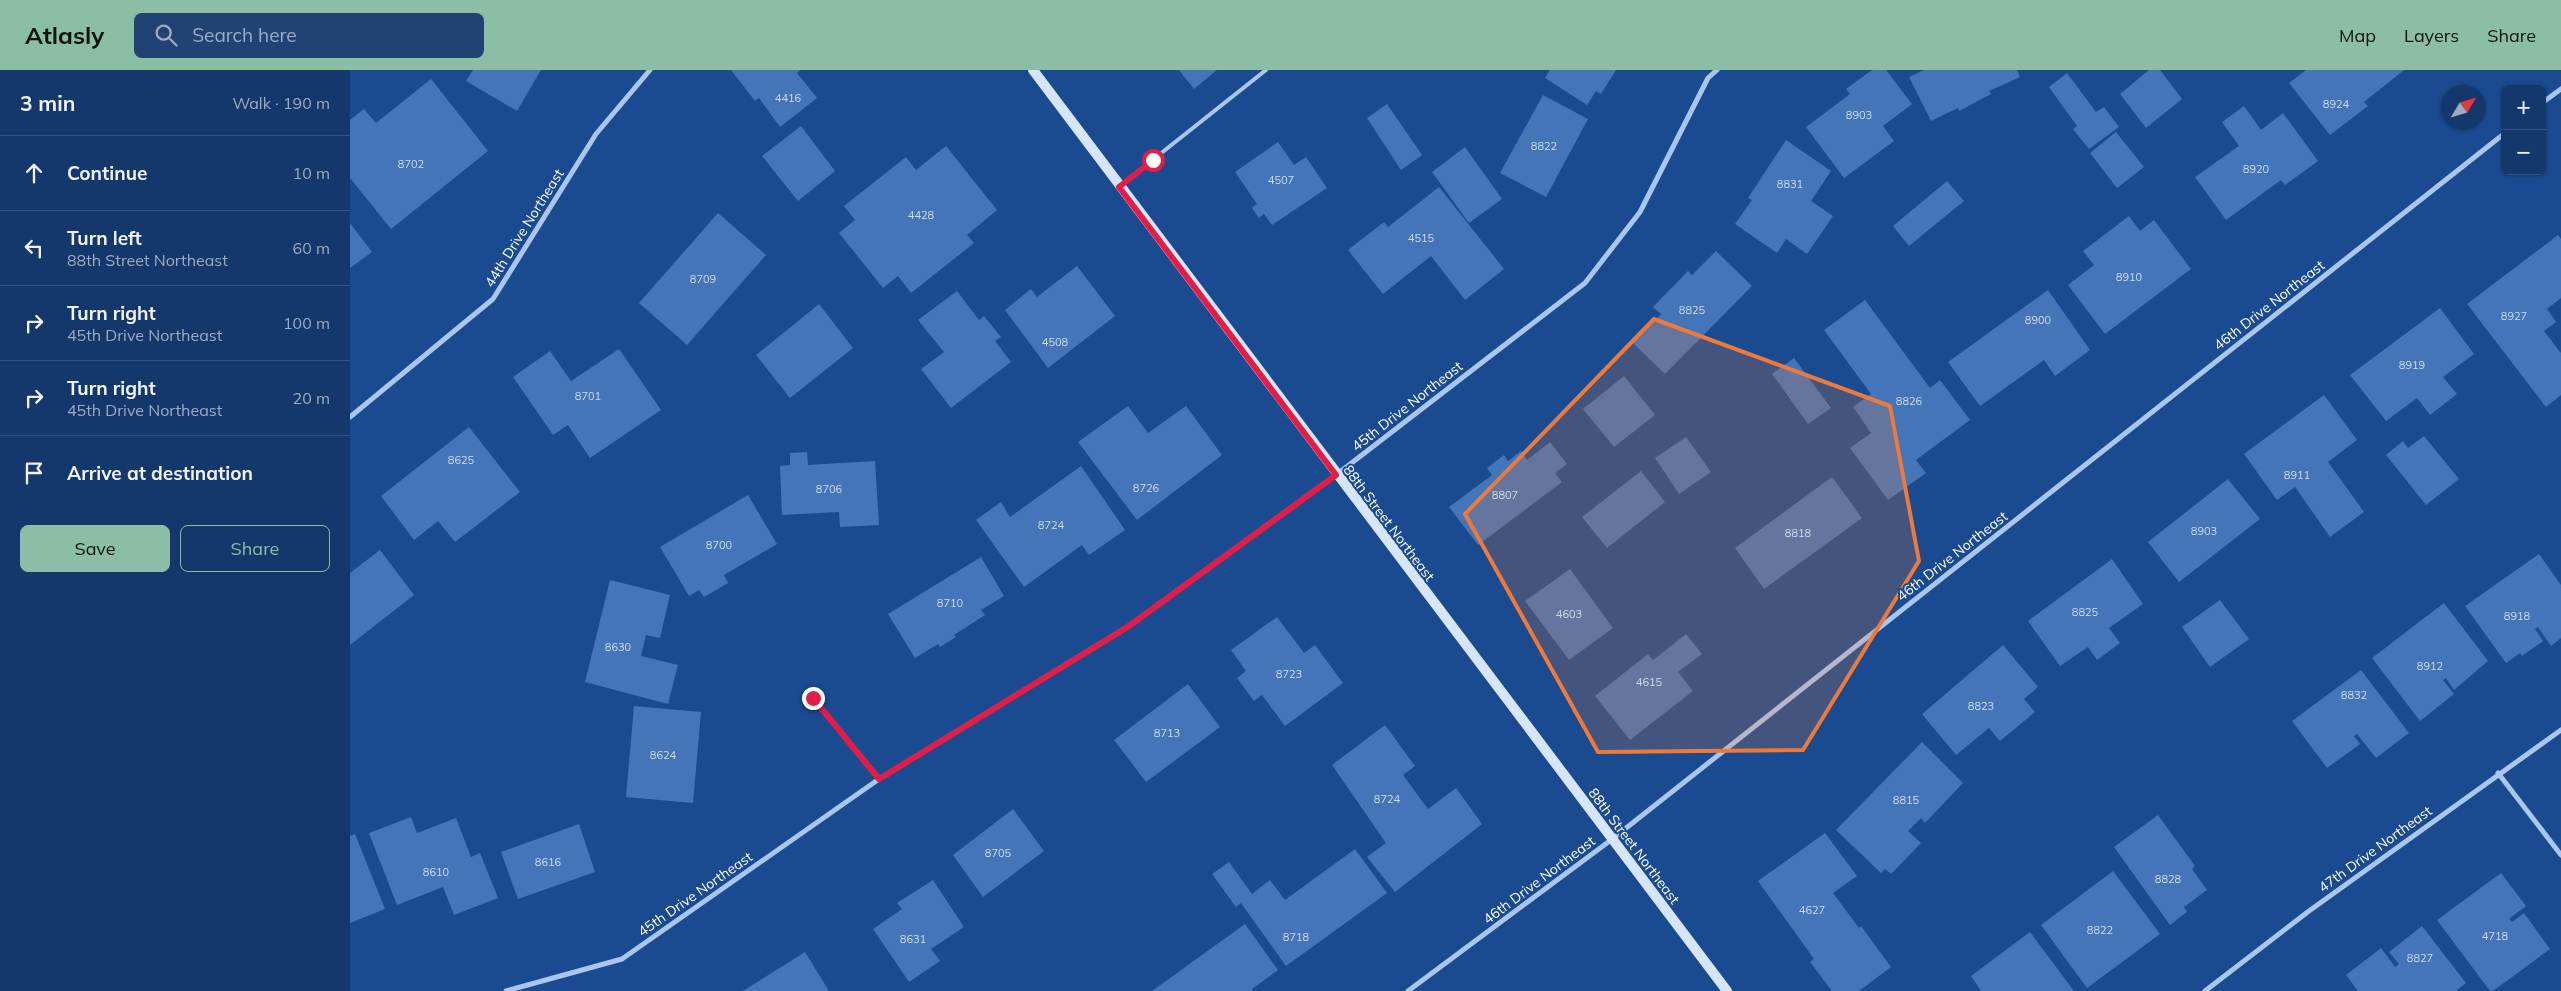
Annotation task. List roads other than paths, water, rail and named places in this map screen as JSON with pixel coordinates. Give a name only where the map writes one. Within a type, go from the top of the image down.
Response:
[{"type":"main road","name":"88th Street Northeast","points":[[1033,70],[1611,840],[1727,991]]},
{"type":"street","name":"44th Drive Northeast","points":[[350,416],[493,299],[596,134],[650,70]]},
{"type":"street","name":"45th Drive Northeast","points":[[506,991],[622,959],[879,779],[1129,626],[1336,475],[1585,283],[1640,212],[1708,78],[1717,70]]},
{"type":"street","points":[[2546,101],[2561,89]]},
{"type":"street","name":"46th Drive Northeast","points":[[1408,991],[1611,840],[2501,136]]},
{"type":"street","points":[[813,698],[879,779]]},
{"type":"street","name":"47th Drive Northeast","points":[[2205,991],[2309,911],[2498,773],[2561,730]]},
{"type":"street","points":[[2498,773],[2561,855]]},
{"type":"lane","points":[[1119,187],[1266,70]]}]
